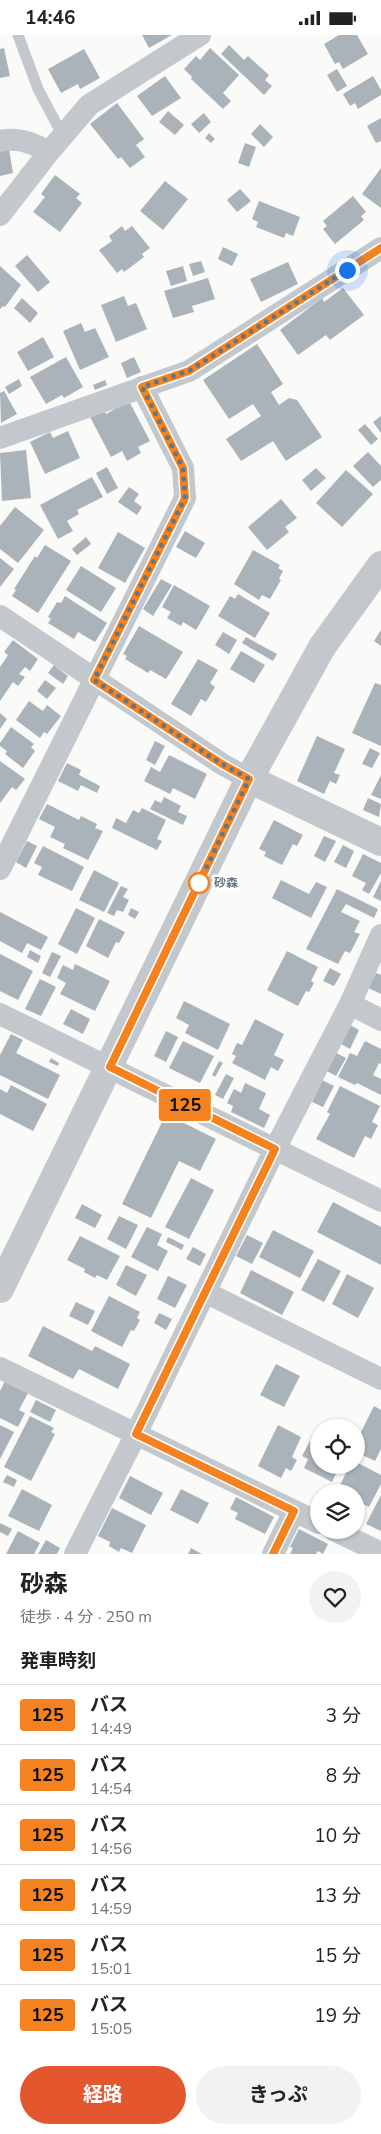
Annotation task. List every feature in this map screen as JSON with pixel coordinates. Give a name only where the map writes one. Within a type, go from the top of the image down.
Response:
[{"type":"street","points":[[0,215],[89,105],[200,35]]},
{"type":"street","points":[[0,141],[8,139],[56,144]]},
{"type":"street","points":[[0,438],[189,371],[381,248]]},
{"type":"street","points":[[2,858],[185,498],[183,468],[142,387]]},
{"type":"street","points":[[0,1289],[249,779],[322,647],[381,565]]},
{"type":"street","points":[[0,616],[222,764],[249,779],[381,842]]},
{"type":"street","points":[[75,1554],[136,1434],[275,1149],[350,1004],[381,935]]},
{"type":"street","points":[[350,1004],[381,1020]]},
{"type":"street","points":[[0,1014],[381,1201]]},
{"type":"street","points":[[205,1292],[381,1379]]},
{"type":"street","points":[[0,1368],[310,1519]]},
{"type":"street","points":[[273,1554],[294,1511]]},
{"type":"street","points":[[352,1539],[381,1553]]},
{"type":"lane","points":[[18,35],[56,144]]},
{"type":"building","points":[[142,35],[172,35],[149,48]]},
{"type":"building","points":[[339,35],[357,35],[368,54],[343,69],[339,62],[335,64],[324,44]]},
{"type":"building","points":[[229,45],[244,60],[248,56],[269,75],[265,80],[272,86],[264,95],[221,54]]},
{"type":"building","points":[[4,48],[10,76],[0,78],[0,49]]},
{"type":"building","points":[[210,48],[239,75],[223,93],[231,101],[223,109],[191,79],[192,77],[184,69],[196,56],[200,60]]},
{"type":"building","points":[[84,49],[100,78],[80,89],[78,84],[61,93],[48,69]]},
{"type":"building","points":[[337,69],[347,86],[337,92],[327,75]]},
{"type":"building","points":[[165,76],[181,98],[152,116],[137,96]]},
{"type":"building","points":[[373,76],[381,90],[381,95],[358,109],[355,103],[350,106],[343,94]]},
{"type":"building","points":[[117,103],[144,139],[136,145],[145,157],[130,168],[121,157],[118,159],[90,124]]},
{"type":"building","points":[[168,111],[184,125],[175,135],[159,122]]},
{"type":"building","points":[[204,113],[211,122],[199,133],[191,124]]},
{"type":"building","points":[[381,118],[381,141],[376,143],[367,126]]},
{"type":"building","points":[[260,124],[273,137],[264,147],[251,134]]},
{"type":"building","points":[[209,133],[215,139],[211,143],[205,138]]},
{"type":"building","points":[[245,143],[256,147],[249,167],[238,163]]},
{"type":"building","points":[[9,149],[13,173],[0,176],[0,150]]},
{"type":"building","points":[[381,168],[381,208],[362,194]]},
{"type":"building","points":[[55,175],[80,194],[76,198],[82,203],[60,232],[33,212],[45,197],[41,194]]},
{"type":"building","points":[[165,181],[188,199],[163,230],[140,211]]},
{"type":"building","points":[[240,189],[251,201],[237,212],[227,200]]},
{"type":"building","points":[[353,196],[366,212],[361,216],[364,220],[335,244],[323,229],[327,226],[323,221]]},
{"type":"building","points":[[259,201],[300,217],[293,236],[286,233],[284,238],[256,227],[258,222],[252,219]]},
{"type":"building","points":[[122,226],[125,231],[132,226],[150,248],[142,254],[144,257],[124,272],[122,269],[117,273],[99,250],[112,241],[109,236]]},
{"type":"building","points":[[223,247],[238,254],[232,266],[218,259]]},
{"type":"building","points":[[27,255],[50,282],[38,292],[15,266]]},
{"type":"building","points":[[201,261],[205,272],[193,276],[189,264]]},
{"type":"building","points":[[288,262],[298,284],[261,302],[250,279]]},
{"type":"building","points":[[0,266],[21,285],[5,307],[3,306],[0,309]]},
{"type":"building","points":[[183,266],[187,281],[171,286],[166,271]]},
{"type":"building","points":[[208,278],[215,299],[192,306],[194,312],[173,318],[164,291]]},
{"type":"building","points":[[343,288],[364,315],[330,340],[326,335],[298,355],[280,330],[322,298],[324,302]]},
{"type":"building","points":[[124,296],[128,306],[136,303],[147,329],[116,342],[101,305]]},
{"type":"building","points":[[22,298],[38,313],[30,323],[14,308]]},
{"type":"building","points":[[81,323],[85,332],[95,328],[109,357],[80,370],[63,331]]},
{"type":"building","points":[[43,337],[54,357],[28,371],[17,352]]},
{"type":"building","points":[[257,344],[283,384],[271,392],[279,405],[289,398],[297,400],[322,437],[286,461],[273,441],[241,461],[226,439],[261,416],[253,404],[229,419],[203,380]]},
{"type":"building","points":[[66,357],[83,387],[64,398],[62,395],[46,404],[30,377]]},
{"type":"building","points":[[134,357],[141,372],[127,378],[121,363]]},
{"type":"building","points":[[19,379],[22,386],[9,394],[5,387]]},
{"type":"building","points":[[105,380],[107,385],[95,390],[93,385]]},
{"type":"building","points":[[4,391],[17,414],[1,423],[0,393]]},
{"type":"building","points":[[129,401],[150,441],[138,447],[141,453],[127,461],[122,451],[111,457],[89,415],[103,408],[106,414]]},
{"type":"building","points":[[381,416],[381,433],[373,422]]},
{"type":"building","points":[[365,424],[378,439],[371,445],[358,430]]},
{"type":"building","points":[[68,431],[80,458],[45,474],[30,442],[50,432],[53,438]]},
{"type":"building","points":[[26,450],[31,498],[2,501],[0,453]]},
{"type":"building","points":[[368,452],[381,466],[381,480],[373,487],[353,466]]},
{"type":"building","points":[[107,467],[118,488],[107,494],[96,473]]},
{"type":"building","points":[[316,468],[326,478],[311,491],[302,480]]},
{"type":"building","points":[[346,470],[373,494],[342,527],[316,503]]},
{"type":"building","points":[[92,477],[103,497],[77,510],[79,514],[67,521],[73,531],[58,539],[40,505]]},
{"type":"building","points":[[129,487],[139,494],[134,501],[142,507],[137,515],[118,502]]},
{"type":"building","points":[[281,499],[297,518],[285,527],[289,532],[267,550],[248,527]]},
{"type":"building","points":[[15,507],[44,530],[18,563],[0,549],[0,526]]},
{"type":"building","points":[[185,531],[205,543],[196,558],[176,547]]},
{"type":"building","points":[[118,532],[145,548],[125,583],[98,568]]},
{"type":"building","points":[[86,537],[91,544],[77,555],[72,549]]},
{"type":"building","points":[[45,545],[71,561],[38,613],[12,596],[16,590],[14,589],[35,556],[37,558]]},
{"type":"building","points":[[253,550],[280,565],[278,568],[283,571],[279,579],[281,580],[270,599],[262,595],[259,600],[234,584]]},
{"type":"building","points":[[0,558],[14,569],[0,587]]},
{"type":"building","points":[[81,566],[116,588],[101,612],[66,590]]},
{"type":"building","points":[[161,579],[172,585],[153,616],[143,609]]},
{"type":"building","points":[[174,585],[210,606],[196,630],[183,622],[181,626],[167,618],[171,612],[162,607]]},
{"type":"building","points":[[238,594],[270,613],[255,638],[218,616],[230,596],[235,599]]},
{"type":"building","points":[[65,596],[107,623],[95,642],[78,632],[74,639],[48,623],[51,619],[48,617],[57,602],[61,603]]},
{"type":"building","points":[[139,626],[183,652],[166,679],[150,670],[148,673],[125,659],[127,656],[123,654]]},
{"type":"building","points":[[381,630],[381,646],[374,641]]},
{"type":"building","points":[[223,632],[237,640],[229,654],[215,645]]},
{"type":"building","points":[[246,637],[277,654],[273,661],[242,643]]},
{"type":"building","points":[[13,640],[38,659],[30,671],[25,667],[19,674],[25,677],[18,686],[13,682],[0,701],[0,667],[8,655],[4,652]]},
{"type":"building","points":[[241,651],[265,665],[254,683],[230,669]]},
{"type":"building","points":[[198,659],[218,670],[210,683],[215,687],[206,702],[201,699],[191,716],[171,704]]},
{"type":"building","points":[[54,665],[68,676],[63,684],[48,673]]},
{"type":"building","points":[[45,680],[56,688],[47,699],[37,691]]},
{"type":"building","points":[[375,683],[381,685],[381,746],[352,733]]},
{"type":"building","points":[[29,701],[43,711],[47,705],[61,716],[47,734],[44,732],[40,738],[16,720]]},
{"type":"building","points":[[0,713],[7,719],[0,729]]},
{"type":"building","points":[[11,727],[34,744],[31,747],[35,751],[23,768],[5,754],[7,751],[0,746],[0,743]]},
{"type":"building","points":[[317,736],[345,749],[334,773],[340,775],[336,784],[330,781],[324,794],[297,781]]},
{"type":"building","points":[[155,741],[165,746],[155,765],[146,760]]},
{"type":"building","points":[[370,748],[380,753],[372,768],[362,764]]},
{"type":"building","points":[[169,755],[207,774],[195,799],[173,788],[170,794],[144,781],[151,767],[160,772]]},
{"type":"building","points":[[0,761],[25,779],[16,790],[12,787],[0,803]]},
{"type":"building","points":[[67,763],[81,770],[79,775],[100,786],[97,793],[81,785],[78,791],[58,781]]},
{"type":"building","points":[[381,775],[381,799],[371,795]]},
{"type":"building","points":[[164,797],[181,806],[178,812],[187,816],[183,825],[150,809],[155,800],[161,803]]},
{"type":"building","points":[[368,798],[381,804],[379,817],[363,810]]},
{"type":"building","points":[[47,804],[79,820],[81,816],[97,824],[95,828],[103,831],[88,860],[63,848],[65,844],[50,837],[55,827],[39,819]]},
{"type":"building","points":[[142,808],[166,820],[157,839],[162,841],[157,850],[112,828],[116,818],[126,823],[133,810],[139,813]]},
{"type":"building","points":[[274,820],[303,835],[297,846],[293,844],[282,865],[264,856],[266,852],[259,849]]},
{"type":"building","points":[[324,836],[336,841],[325,862],[314,856]]},
{"type":"building","points":[[27,841],[37,846],[26,868],[16,862]]},
{"type":"building","points":[[343,845],[354,851],[346,868],[334,862]]},
{"type":"building","points":[[43,846],[84,867],[72,891],[38,875],[42,867],[34,863]]},
{"type":"building","points":[[363,854],[381,863],[381,873],[369,894],[362,890],[366,883],[352,876]]},
{"type":"building","points":[[94,870],[119,883],[104,912],[79,900]]},
{"type":"building","points":[[281,880],[309,894],[316,882],[327,887],[311,918],[272,898]]},
{"type":"building","points":[[381,881],[381,901],[373,897]]},
{"type":"building","points":[[121,886],[128,889],[123,897],[129,900],[123,912],[117,910],[114,916],[107,913]]},
{"type":"building","points":[[337,889],[378,909],[374,918],[346,904],[341,912],[360,921],[354,932],[360,934],[350,953],[345,951],[338,964],[306,949]]},
{"type":"building","points":[[76,908],[95,918],[77,954],[58,944]]},
{"type":"building","points":[[131,908],[139,912],[135,919],[128,915]]},
{"type":"building","points":[[0,912],[48,937],[41,950],[27,943],[22,953],[0,941]]},
{"type":"building","points":[[99,919],[125,932],[119,943],[116,942],[108,958],[86,946]]},
{"type":"building","points":[[30,950],[41,956],[38,963],[27,957]]},
{"type":"building","points":[[287,951],[318,967],[311,981],[314,983],[309,992],[306,991],[298,1006],[267,990]]},
{"type":"building","points":[[52,952],[61,956],[50,977],[42,973]]},
{"type":"building","points":[[0,954],[33,971],[18,1000],[0,991]]},
{"type":"building","points":[[75,964],[110,981],[95,1011],[60,994],[66,983],[57,978],[63,965],[73,970]]},
{"type":"building","points":[[330,968],[341,974],[334,986],[323,981]]},
{"type":"building","points":[[376,973],[381,975],[381,994],[368,988]]},
{"type":"building","points":[[40,979],[56,987],[41,1016],[25,1009]]},
{"type":"building","points":[[184,1001],[230,1024],[218,1050],[185,1033],[189,1025],[176,1018]]},
{"type":"building","points":[[71,1009],[90,1019],[83,1034],[63,1024]]},
{"type":"building","points":[[255,1019],[284,1034],[274,1055],[284,1060],[278,1071],[271,1067],[265,1080],[232,1063],[236,1056],[232,1054],[237,1043],[242,1045]]},
{"type":"building","points":[[350,1025],[359,1030],[350,1049],[341,1044]]},
{"type":"building","points":[[166,1031],[178,1037],[166,1062],[154,1056]]},
{"type":"building","points":[[11,1034],[23,1040],[16,1053],[60,1075],[48,1099],[0,1075],[0,1055]]},
{"type":"building","points":[[183,1041],[214,1056],[200,1083],[169,1068]]},
{"type":"building","points":[[365,1041],[381,1049],[381,1064],[379,1063],[373,1075],[381,1079],[381,1095],[357,1083],[355,1085],[338,1077],[350,1053],[357,1056]]},
{"type":"building","points":[[336,1053],[346,1058],[336,1076],[327,1071]]},
{"type":"building","points":[[51,1058],[59,1063],[58,1066],[49,1062]]},
{"type":"building","points":[[219,1061],[223,1063],[215,1077],[212,1075]]},
{"type":"building","points":[[226,1074],[234,1078],[223,1099],[215,1095]]},
{"type":"building","points":[[322,1080],[334,1086],[323,1107],[312,1102]]},
{"type":"building","points":[[245,1083],[266,1093],[259,1109],[270,1115],[264,1128],[231,1112],[233,1106],[227,1103],[234,1089],[241,1093]]},
{"type":"building","points":[[11,1085],[47,1104],[33,1131],[0,1114],[0,1089],[7,1093]]},
{"type":"building","points":[[340,1086],[380,1106],[372,1122],[378,1125],[371,1139],[365,1136],[354,1158],[316,1139],[330,1114],[327,1112]]},
{"type":"building","points":[[166,1114],[216,1139],[200,1171],[179,1161],[151,1218],[122,1204]]},
{"type":"building","points":[[191,1178],[214,1190],[189,1239],[165,1227]]},
{"type":"building","points":[[333,1202],[381,1227],[381,1265],[317,1232]]},
{"type":"building","points":[[82,1204],[102,1215],[95,1228],[75,1218]]},
{"type":"building","points":[[119,1216],[138,1225],[126,1249],[107,1239]]},
{"type":"building","points":[[147,1227],[162,1234],[157,1245],[168,1251],[158,1271],[131,1257]]},
{"type":"building","points":[[273,1230],[314,1251],[300,1278],[259,1257]]},
{"type":"building","points":[[247,1235],[263,1243],[252,1264],[236,1256]]},
{"type":"building","points":[[80,1236],[120,1256],[107,1280],[97,1275],[95,1278],[84,1272],[85,1269],[67,1260]]},
{"type":"building","points":[[168,1237],[184,1245],[182,1250],[166,1242]]},
{"type":"building","points":[[193,1247],[206,1254],[200,1266],[186,1259]]},
{"type":"building","points":[[318,1259],[341,1271],[324,1302],[301,1290]]},
{"type":"building","points":[[126,1265],[147,1275],[136,1296],[116,1285]]},
{"type":"building","points":[[251,1270],[294,1292],[282,1315],[240,1293]]},
{"type":"building","points":[[347,1274],[374,1288],[358,1318],[332,1304]]},
{"type":"building","points":[[168,1276],[187,1285],[175,1308],[157,1299]]},
{"type":"building","points":[[109,1296],[140,1312],[137,1318],[140,1320],[134,1331],[131,1330],[122,1347],[91,1331]]},
{"type":"building","points":[[76,1302],[95,1311],[88,1325],[69,1316]]},
{"type":"building","points":[[159,1313],[172,1319],[166,1330],[154,1323]]},
{"type":"building","points":[[43,1326],[92,1351],[95,1346],[130,1364],[118,1389],[79,1369],[73,1379],[28,1356]]},
{"type":"building","points":[[276,1364],[300,1376],[284,1407],[260,1395]]},
{"type":"building","points":[[5,1381],[28,1393],[19,1410],[25,1413],[18,1427],[0,1418],[0,1391]]},
{"type":"building","points":[[36,1400],[56,1410],[50,1422],[30,1412]]},
{"type":"building","points":[[374,1406],[381,1410],[381,1449],[375,1461],[365,1456],[365,1424]]},
{"type":"building","points":[[30,1416],[54,1428],[51,1432],[55,1434],[31,1481],[4,1467]]},
{"type":"building","points":[[0,1425],[14,1432],[0,1459]]},
{"type":"building","points":[[278,1425],[301,1437],[292,1457],[297,1460],[291,1471],[286,1468],[281,1478],[258,1466]]},
{"type":"building","points":[[310,1441],[310,1471],[304,1468],[308,1459],[302,1456]]},
{"type":"building","points":[[365,1467],[381,1475],[381,1484],[369,1507],[365,1505],[365,1484],[340,1484],[346,1474],[365,1474]]},
{"type":"building","points":[[316,1474],[336,1474],[332,1482]]},
{"type":"building","points":[[7,1475],[17,1480],[14,1487],[3,1482]]},
{"type":"building","points":[[130,1476],[163,1493],[151,1515],[119,1498]]},
{"type":"building","points":[[22,1489],[52,1505],[39,1531],[8,1516]]},
{"type":"building","points":[[181,1489],[209,1503],[198,1524],[170,1510]]},
{"type":"building","points":[[381,1495],[381,1531],[366,1524]]},
{"type":"building","points":[[236,1497],[274,1517],[265,1534],[235,1519],[238,1513],[230,1509]]},
{"type":"building","points":[[112,1508],[146,1525],[132,1553],[121,1548],[119,1552],[109,1546],[110,1542],[98,1536]]},
{"type":"building","points":[[0,1523],[12,1529],[8,1536],[0,1532]]},
{"type":"building","points":[[299,1529],[310,1535],[310,1539],[318,1539],[328,1544],[323,1554],[318,1551],[316,1554],[290,1554],[293,1548],[290,1547]]},
{"type":"building","points":[[18,1531],[40,1543],[34,1554],[6,1554]]},
{"type":"building","points":[[46,1540],[60,1548],[57,1554],[38,1554]]},
{"type":"building","points":[[191,1548],[202,1554],[188,1554]]},
{"type":"bus line","name":"125","points":[[273,1554],[294,1511],[136,1434],[275,1149],[110,1067],[249,779],[222,764],[94,680],[185,498],[183,468],[142,387],[189,371],[381,248]]},
{"type":"place","name":"砂森","points":[[199,883]]},
{"type":"route","points":[[199,883],[249,779],[222,764],[94,680],[185,498],[183,468],[142,387],[189,371],[347,270]]}]
